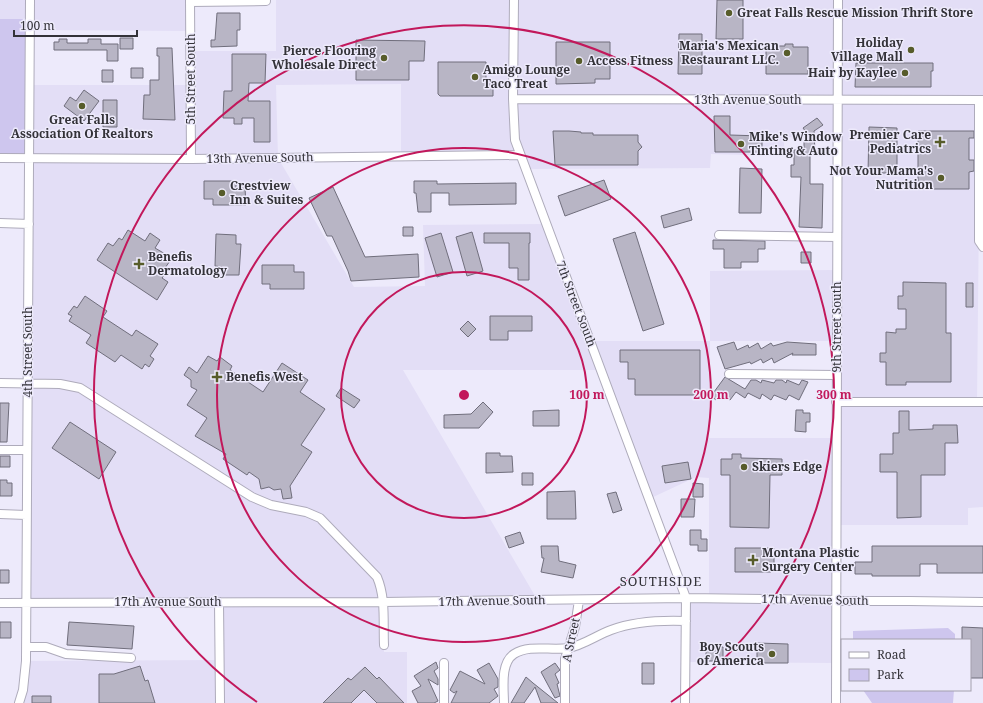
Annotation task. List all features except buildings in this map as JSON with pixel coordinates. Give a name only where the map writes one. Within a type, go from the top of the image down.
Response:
[{"type":"street","name":"4th Street South","points":[[19,703],[23,690],[26,647],[30,0]]},
{"type":"street","name":"7th Street South","points":[[514,0],[513,99],[515,140],[686,598]]},
{"type":"street","name":"9th Street South","points":[[836,703],[838,0]]},
{"type":"street","points":[[190,1],[266,1]]},
{"type":"street","name":"5th Street South","points":[[190,1],[191,159]]},
{"type":"street","name":"13th Avenue South","points":[[513,99],[838,101],[981,100]]},
{"type":"street","points":[[981,100],[979,241],[982,246]]},
{"type":"street","name":"13th Avenue South","points":[[0,158],[191,159],[520,155]]},
{"type":"street","points":[[0,223],[29,224]]},
{"type":"street","points":[[719,235],[837,237]]},
{"type":"street","points":[[729,374],[836,375]]},
{"type":"street","points":[[0,383],[60,384],[80,388],[252,497],[271,505],[306,512],[320,518],[377,577],[382,588],[384,645]]},
{"type":"street","points":[[836,402],[983,402]]},
{"type":"street","points":[[0,450],[27,450]]},
{"type":"street","points":[[0,514],[26,515]]},
{"type":"street","points":[[685,703],[686,598]]},
{"type":"street","name":"17th Avenue South","points":[[0,603],[383,602],[686,598],[983,602]]},
{"type":"street","name":"A Street","points":[[565,703],[565,659],[575,627],[579,600]]},
{"type":"street","points":[[220,602],[220,703]]},
{"type":"street","points":[[504,703],[504,674],[507,662],[513,654],[526,649],[569,648],[612,629],[648,620],[686,621]]},
{"type":"street","points":[[26,647],[46,647],[66,654],[131,658]]},
{"type":"street","points":[[444,663],[444,703]]},
{"type":"shaded area","points":[[0,0],[190,0],[191,31],[30,30],[30,19],[0,19]]},
{"type":"shaded area","points":[[276,0],[983,0],[983,101],[979,210],[977,402],[983,402],[983,507],[968,508],[968,525],[836,525],[836,663],[686,662],[686,598],[709,598],[709,478],[696,477],[649,499],[601,370],[403,370],[538,601],[383,602],[384,652],[407,652],[407,703],[19,703],[26,661],[219,660],[219,602],[26,604],[30,85],[191,85],[191,51],[276,51]],"holes":[[[401,84],[401,156],[520,155],[526,169],[710,168],[711,154],[784,156],[784,137],[838,138],[837,270],[710,271],[710,341],[590,341],[546,224],[423,225],[425,286],[354,287],[278,158],[276,85]],[[710,341],[836,341],[836,438],[709,438]]]},
{"type":"green space","points":[[0,19],[30,19],[29,158],[0,158]]},
{"type":"green space","points":[[948,628],[955,634],[955,639],[853,639],[853,631]]},
{"type":"green space","points":[[864,691],[954,691],[953,703],[872,703]]},
{"type":"place","name":"Great Falls Rescue Mission Thrift Store","points":[[729,13]]},
{"type":"place","name":"Holiday Village Mall","points":[[911,50]]},
{"type":"place","name":"Maria's Mexican Restaurant LLC.","points":[[787,53]]},
{"type":"place","name":"Pierce Flooring Wholesale Direct","points":[[384,58]]},
{"type":"place","name":"Access Fitness","points":[[579,61]]},
{"type":"place","name":"Hair by Kaylee","points":[[905,73]]},
{"type":"place","name":"Amigo Lounge Taco Treat","points":[[475,77]]},
{"type":"place","name":"Great Falls Association Of Realtors","points":[[82,106]]},
{"type":"place","name":"Premier Care Pediatrics","points":[[940,142]]},
{"type":"place","name":"Mike's Window Tinting & Auto","points":[[741,144]]},
{"type":"place","name":"Not Your Mama's Nutrition","points":[[941,178]]},
{"type":"place","name":"Crestview Inn & Suites","points":[[222,193]]},
{"type":"place","name":"Benefis Dermatology","points":[[139,264]]},
{"type":"place","name":"Benefis West","points":[[217,377]]},
{"type":"place","name":"Skiers Edge","points":[[744,467]]},
{"type":"place","name":"Montana Plastic Surgery Center","points":[[753,560]]},
{"type":"place","name":"Boy Scouts of America","points":[[772,654]]},
{"type":"district","name":"SOUTHSIDE","points":[[661,581]]}]
